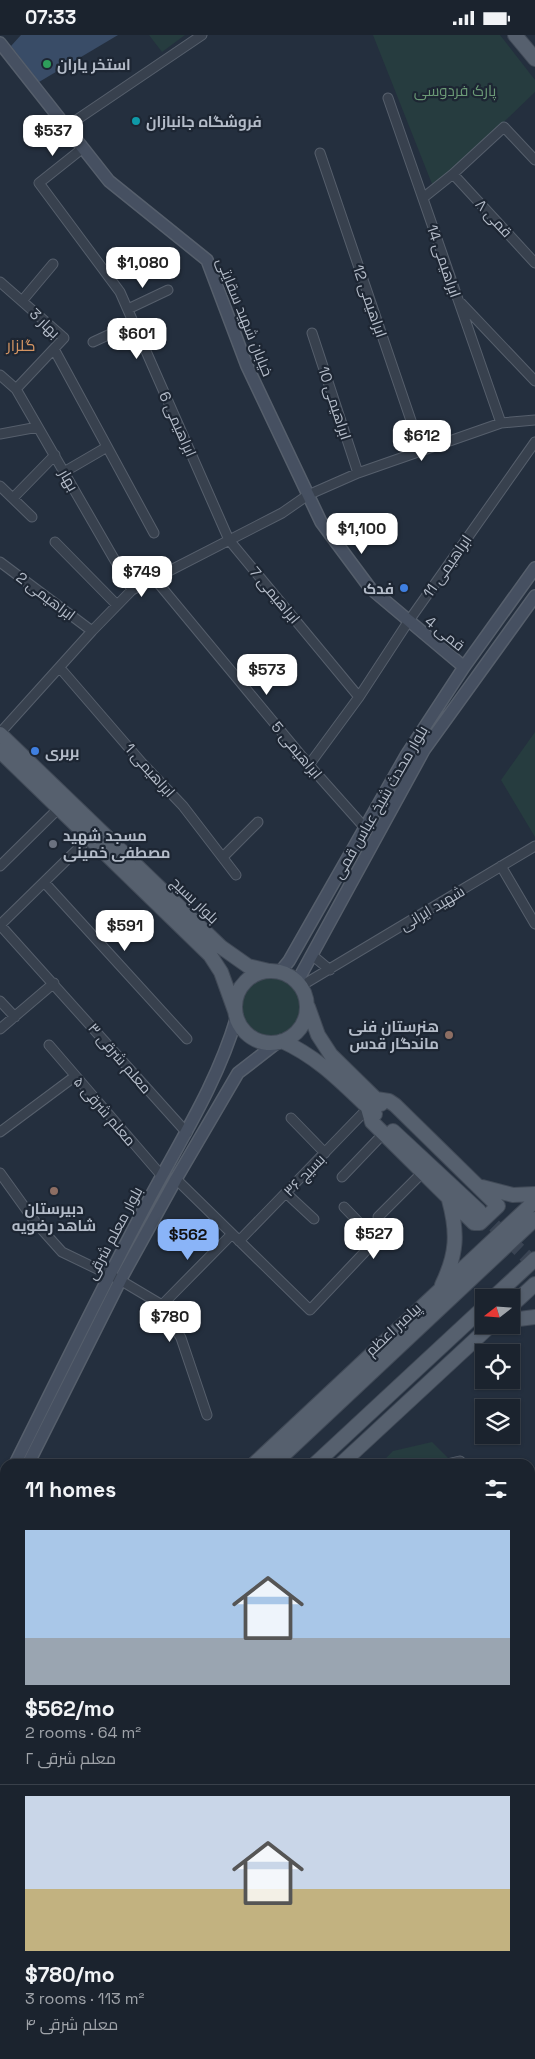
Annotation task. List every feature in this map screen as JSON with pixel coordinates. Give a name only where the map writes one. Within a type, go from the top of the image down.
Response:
[{"type":"main road","points":[[517,37],[535,54]]},
{"type":"main road","points":[[517,37],[535,59]]},
{"type":"main road","name":"خیابان شهید سقایتی","points":[[0,43],[108,181],[207,260],[247,366],[321,522],[370,588],[408,622]]},
{"type":"main road","points":[[274,971],[289,961],[407,754],[464,667],[535,568]]},
{"type":"main road","name":"بلوار محدث شیخ عباس قمی","points":[[299,984],[312,955],[424,750],[535,596]]},
{"type":"main road","name":"قمی 4","points":[[408,622],[464,667]]},
{"type":"main road","name":"بلوار بسیج","points":[[1,744],[60,808],[210,955],[221,972],[236,1014]]},
{"type":"main road","name":"بلوار بسیج","points":[[1,744],[221,947],[248,966],[274,971]]},
{"type":"main road","points":[[308,1007],[305,1019],[299,1030],[290,1038],[280,1042],[266,1043],[255,1039],[246,1032],[236,1014],[236,999],[240,988],[257,973],[274,971],[291,976],[306,995],[308,1007],[318,1035],[331,1055],[372,1104],[372,1122],[474,1223],[480,1223],[498,1206],[395,1105],[389,1101],[372,1104]]},
{"type":"main road","name":"بلوار معلم شرقی","points":[[17,1459],[109,1275],[161,1175],[187,1133],[218,1072],[236,1014]]},
{"type":"main road","points":[[280,1042],[308,1053],[372,1104],[482,1208]]},
{"type":"main road","name":"بلوار معلم شرقی","points":[[30,1459],[120,1280],[238,1073],[280,1042]]},
{"type":"main road","points":[[480,1187],[512,1195],[535,1194]]},
{"type":"main road","points":[[438,1293],[451,1267],[455,1240],[454,1221],[449,1199]]},
{"type":"main road","points":[[259,1459],[438,1293],[519,1225],[535,1201]]},
{"type":"main road","name":"پیامبر اعظم","points":[[279,1459],[519,1225],[535,1219]]},
{"type":"main road","points":[[503,1289],[535,1259]]},
{"type":"main road","points":[[520,1298],[535,1284]]},
{"type":"main road","points":[[319,1459],[475,1315]]},
{"type":"main road","points":[[520,1319],[535,1317]]},
{"type":"main road","points":[[346,1459],[481,1334]]},
{"type":"main road","points":[[287,1459],[293,1445]]},
{"type":"street","points":[[66,127],[202,35]]},
{"type":"street","name":"ابراهیمی 14","points":[[388,98],[501,423]]},
{"type":"street","points":[[423,198],[453,174],[504,127],[535,161]]},
{"type":"street","name":"ابراهیمی 6","points":[[83,148],[39,183],[120,292],[229,540]]},
{"type":"street","name":"ابراهیمی 12","points":[[320,153],[421,450]]},
{"type":"street","name":"قمی ۸","points":[[453,174],[535,263]]},
{"type":"street","points":[[22,301],[53,264]]},
{"type":"street","name":"بهار 3","points":[[0,282],[64,338],[16,389]]},
{"type":"street","points":[[128,309],[168,290]]},
{"type":"street","points":[[458,301],[535,381]]},
{"type":"street","points":[[93,342],[134,323]]},
{"type":"street","name":"ابراهیمی 10","points":[[312,333],[358,473]]},
{"type":"street","points":[[54,349],[154,533]]},
{"type":"street","name":"بهار","points":[[0,375],[16,389],[132,590]]},
{"type":"street","points":[[1,744],[60,668],[116,605],[132,590],[282,513],[308,495],[358,473],[501,423],[535,420]]},
{"type":"street","points":[[0,434],[38,427]]},
{"type":"street","name":"ابراهیمی 11","points":[[309,765],[359,697],[408,622],[535,442]]},
{"type":"street","points":[[64,472],[107,447]]},
{"type":"street","points":[[13,498],[55,455]]},
{"type":"street","points":[[0,486],[32,517]]},
{"type":"street","name":"ابراهیمی 7","points":[[229,540],[359,697]]},
{"type":"street","points":[[55,542],[116,605]]},
{"type":"street","name":"ابراهیمی 2","points":[[0,562],[92,631]]},
{"type":"street","name":"ابراهیمی 5","points":[[154,578],[309,765],[365,828]]},
{"type":"street","name":"ابراهیمی 1","points":[[60,668],[142,763],[183,807],[236,875]]},
{"type":"street","points":[[0,866],[60,808]]},
{"type":"street","points":[[223,857],[258,822]]},
{"type":"street","points":[[0,925],[90,837]]},
{"type":"street","name":"شهید ایرانی","points":[[299,984],[330,970],[535,846]]},
{"type":"street","points":[[502,865],[535,924]]},
{"type":"street","points":[[44,882],[187,1039]]},
{"type":"street","name":"معلم شرقی ۳","points":[[0,925],[187,1133]]},
{"type":"street","points":[[312,955],[330,970]]},
{"type":"street","points":[[0,1029],[54,983]]},
{"type":"street","points":[[0,1001],[14,1017]]},
{"type":"street","name":"معلم شرقی ۵","points":[[49,1045],[74,1077],[161,1175]]},
{"type":"street","points":[[0,1132],[74,1077]]},
{"type":"street","name":"بسیج ۳۶","points":[[239,1241],[372,1104]]},
{"type":"street","points":[[291,1118],[325,1153]]},
{"type":"street","points":[[342,1177],[383,1134]]},
{"type":"street","points":[[0,1173],[36,1223],[62,1252],[120,1280],[162,1305],[181,1338],[207,1415]]},
{"type":"street","points":[[378,1217],[422,1173]]},
{"type":"street","points":[[176,1179],[310,1310],[376,1240],[344,1207]]},
{"type":"street","points":[[286,1193],[314,1219]]},
{"type":"street","points":[[162,1305],[232,1233]]},
{"type":"green space","points":[[149,35],[185,35],[162,52]]},
{"type":"green space","name":"پارک فردوسی","points":[[373,35],[500,35],[535,80],[535,92],[434,189]]},
{"type":"green space","points":[[535,732],[535,837],[501,780]]},
{"type":"green space","points":[[266,976],[278,976],[289,981],[297,989],[302,1000],[300,1018],[289,1031],[278,1036],[266,1036],[255,1031],[247,1023],[242,1012],[242,1000],[247,989],[255,981]]},
{"type":"green space","points":[[432,1442],[449,1459],[385,1459],[393,1451]]},
{"type":"water","name":"استخر یاران","points":[[21,35],[118,35],[39,82],[11,46]]},
{"type":"tunnel","points":[[479,1211],[535,1265]]},
{"type":"place","name":"استخر یاران","points":[[47,64]]},
{"type":"place","name":"فروشگاه جانبازان","points":[[136,121]]},
{"type":"place","name":"فدک","points":[[404,588]]},
{"type":"place","name":"بربری","points":[[35,751]]},
{"type":"place","name":"مسجد شهید مصطفی خمینی","points":[[53,844]]},
{"type":"place","name":"هنرستان فنی ماندگار قدس","points":[[449,1035]]},
{"type":"place","name":"دبیرستان شاهد رضویه","points":[[54,1191]]},
{"type":"district","name":"گلزار","points":[[21,345]]}]
